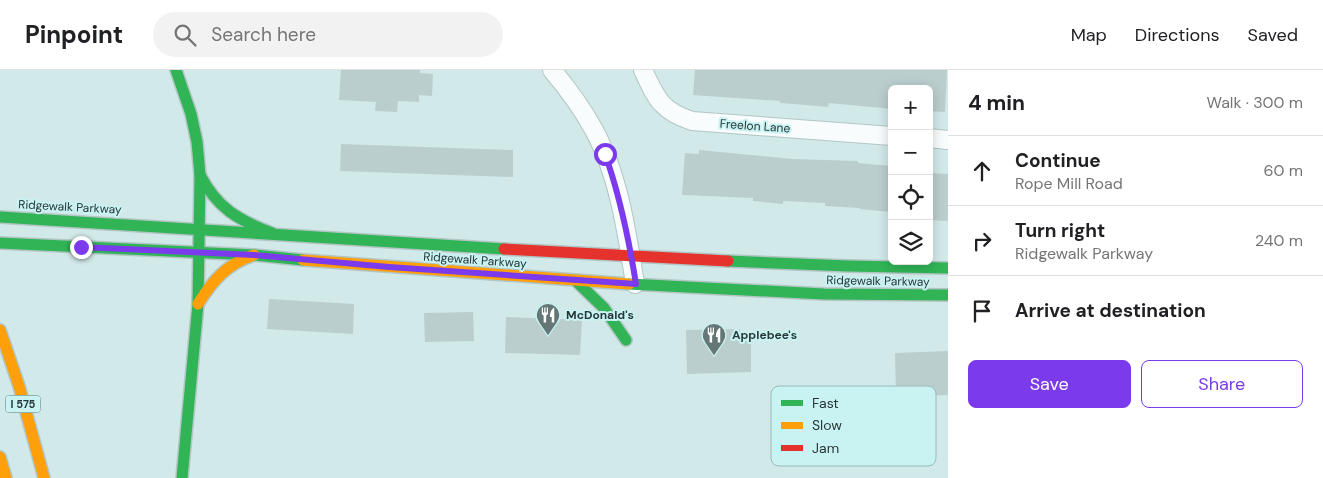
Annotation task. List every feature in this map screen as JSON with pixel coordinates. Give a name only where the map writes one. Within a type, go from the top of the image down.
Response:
[{"type":"main road","points":[[176,70],[191,114],[197,142],[200,175],[198,304],[182,478]]},
{"type":"main road","points":[[200,175],[207,190],[222,207],[249,224],[272,233]]},
{"type":"main road","name":"Ridgewalk Parkway","points":[[4,217],[631,257],[839,267],[948,268]]},
{"type":"main road","name":"Ridgewalk Parkway","points":[[0,243],[254,255],[576,281],[833,295],[948,295]]},
{"type":"main road","points":[[198,304],[222,271],[241,259],[254,255]]},
{"type":"main road","points":[[576,281],[604,306],[615,319],[626,340]]},
{"type":"main road","name":"I 575","points":[[0,330],[44,478]]},
{"type":"main road","points":[[18,386],[35,478]]},
{"type":"main road","points":[[0,457],[6,478]]},
{"type":"street","points":[[552,70],[580,106],[605,154],[618,197],[636,284]]},
{"type":"street","name":"Freelon Lane","points":[[643,70],[656,98],[675,116],[692,121],[888,136]]},
{"type":"street","points":[[933,138],[948,140]]},
{"type":"building","points":[[341,70],[420,70],[420,73],[433,74],[432,96],[419,95],[419,102],[398,101],[397,112],[375,111],[376,102],[339,100]]},
{"type":"building","points":[[695,70],[947,70],[945,112],[933,111],[933,85],[888,85],[888,109],[829,103],[828,107],[780,103],[780,101],[693,95]]},
{"type":"building","points":[[341,144],[513,150],[513,177],[340,171]]},
{"type":"building","points":[[699,150],[792,159],[858,161],[858,163],[888,166],[888,212],[825,206],[825,203],[783,201],[783,204],[753,201],[753,198],[682,195],[685,153],[699,154]]},
{"type":"building","points":[[933,173],[948,174],[948,221],[933,220]]},
{"type":"building","points":[[269,299],[354,304],[353,334],[267,329]]},
{"type":"building","points":[[473,312],[474,341],[425,342],[424,313]]},
{"type":"building","points":[[506,317],[582,320],[580,355],[505,353]]},
{"type":"building","points":[[740,329],[740,335],[751,335],[751,372],[687,374],[686,330]]},
{"type":"building","points":[[948,351],[948,395],[936,395],[936,386],[896,386],[895,353]]},
{"type":"traffic: fast","points":[[176,70],[191,114],[197,142],[200,175],[198,304],[182,478]]},
{"type":"traffic: fast","points":[[200,175],[214,196],[230,212],[272,233]]},
{"type":"traffic: fast","points":[[0,217],[504,249]]},
{"type":"traffic: fast","points":[[0,243],[254,255],[303,260]]},
{"type":"traffic: fast","points":[[728,261],[948,268]]},
{"type":"traffic: fast","points":[[576,281],[604,308],[626,340]]},
{"type":"traffic: fast","points":[[629,284],[824,294],[948,295]]},
{"type":"traffic: slow","points":[[198,304],[209,287],[228,268],[254,255]]},
{"type":"traffic: slow","points":[[303,260],[629,284]]},
{"type":"traffic: slow","points":[[0,330],[19,386],[44,478]]},
{"type":"traffic: slow","points":[[0,457],[6,478]]},
{"type":"traffic: jam","points":[[504,249],[728,261]]},
{"type":"place","name":"McDonald's","points":[[548,336]]},
{"type":"place","name":"Applebee's","points":[[714,356]]},
{"type":"route","points":[[81,247],[254,255],[389,267],[636,284],[614,180],[605,154]]}]
